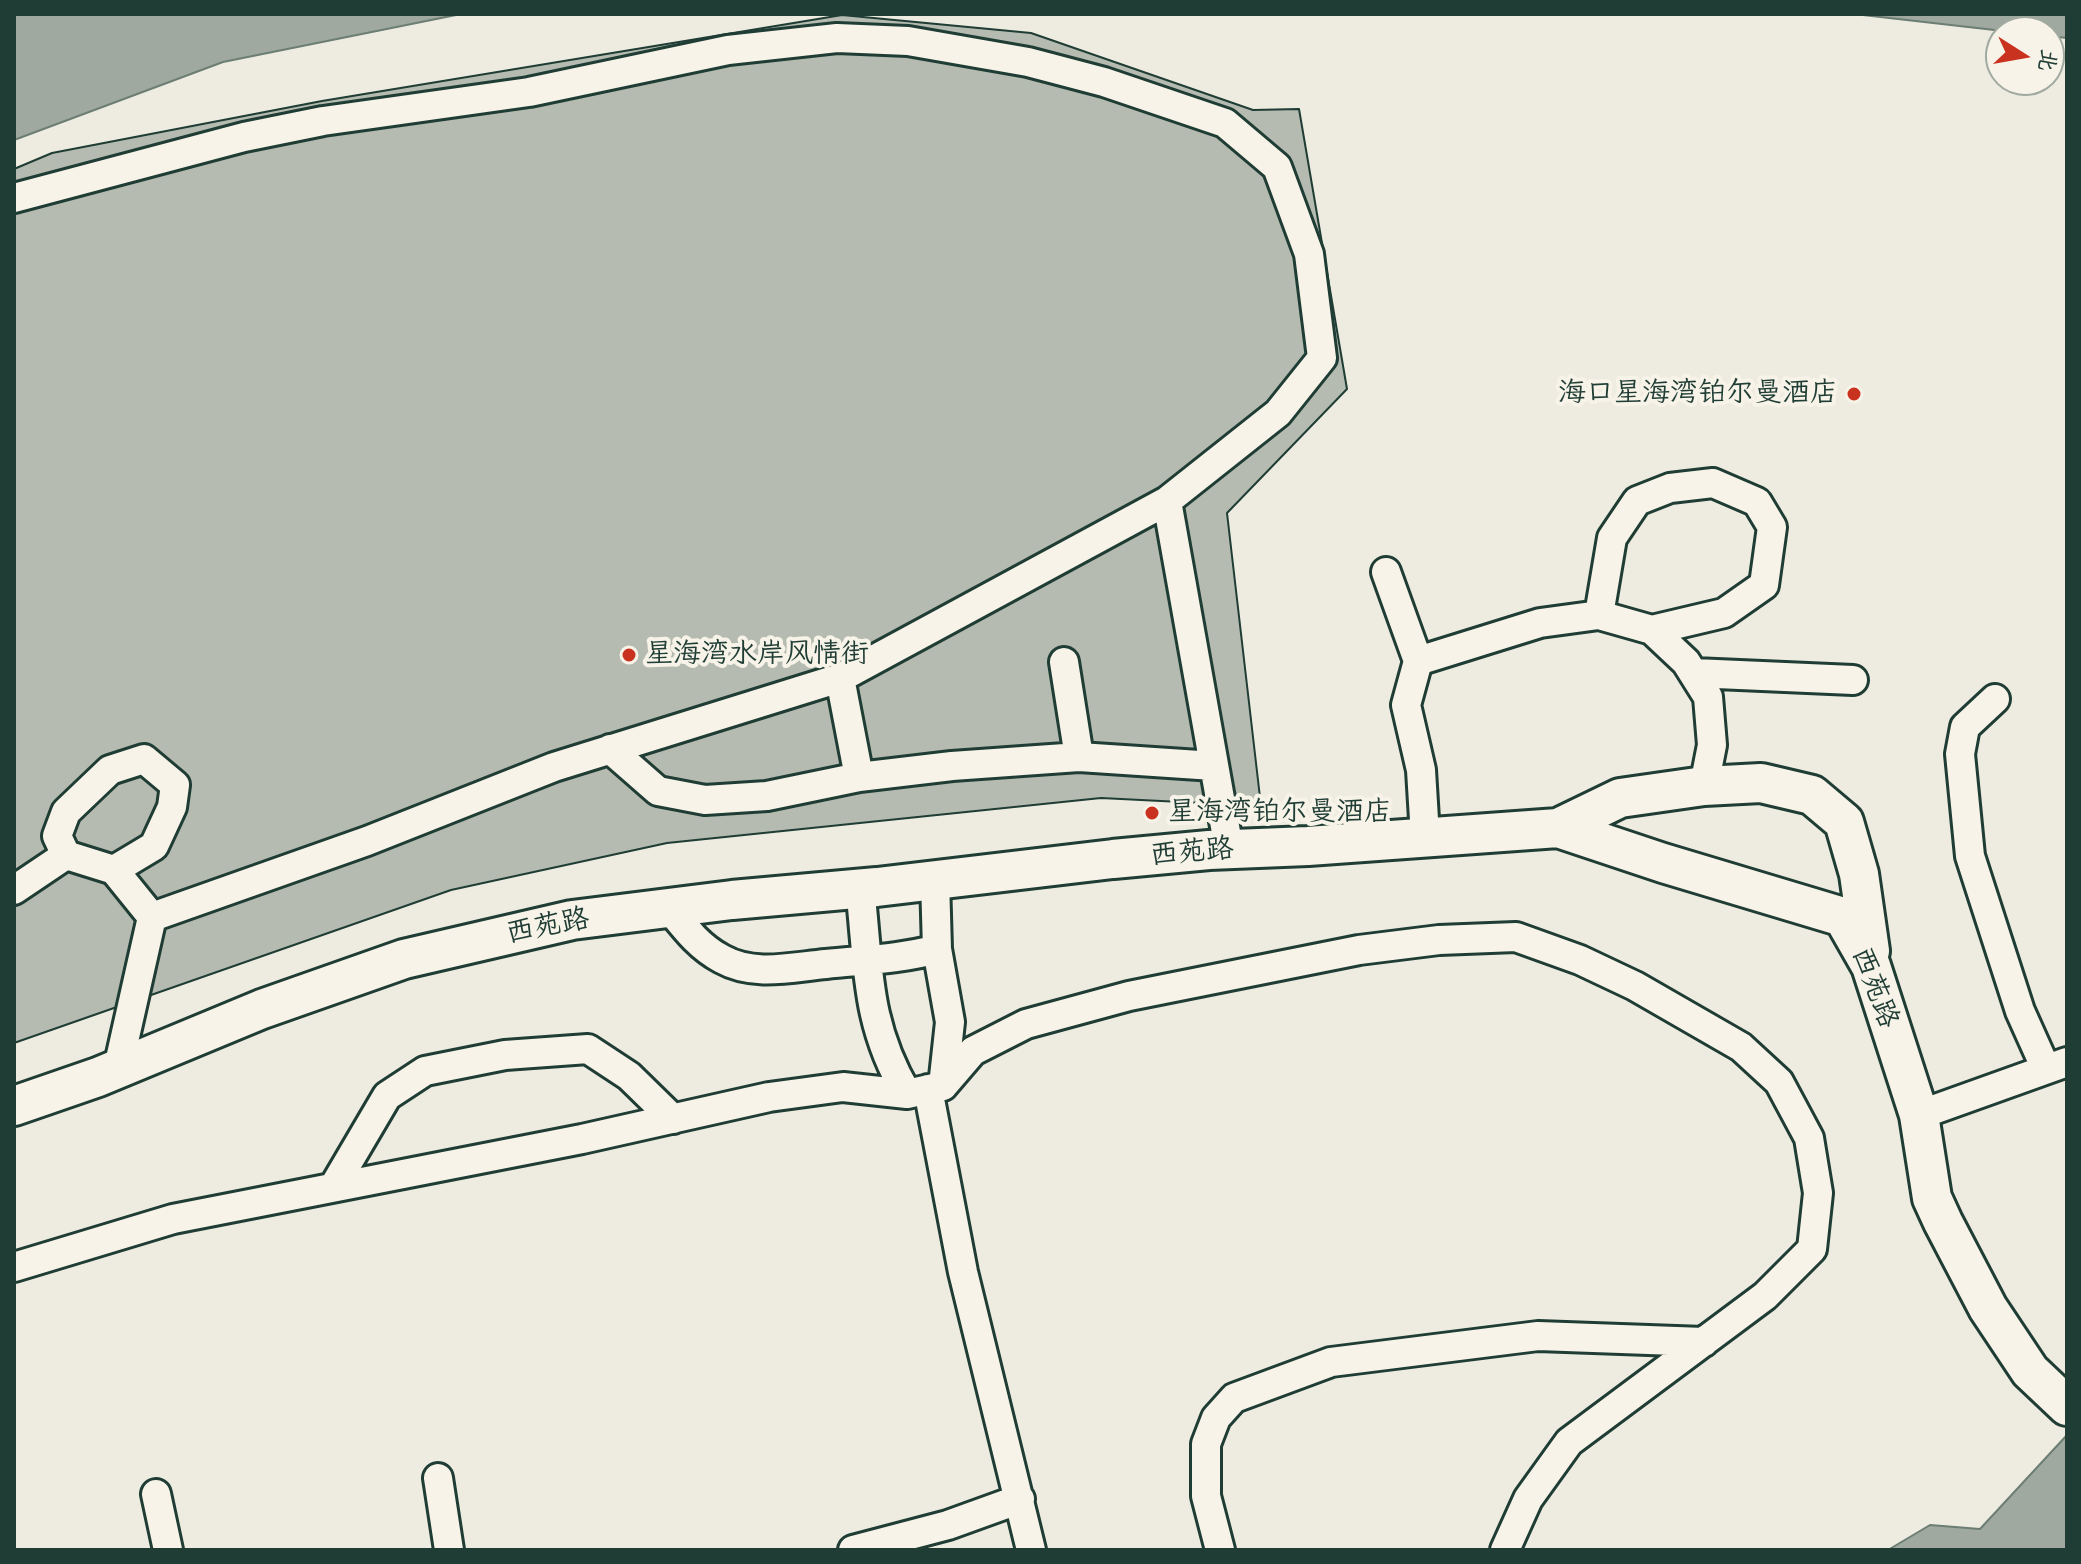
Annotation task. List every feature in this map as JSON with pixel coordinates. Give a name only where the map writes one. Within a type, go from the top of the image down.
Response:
[{"type":"main road","points":[[1558,828],[1620,798],[1704,786],[1761,783],[1812,795],[1844,822],[1859,874],[1871,966]]},
{"type":"main road","name":"西苑路","points":[[14,1106],[118,1068],[262,1009],[404,959],[572,920],[1229,849],[1558,828],[1843,917],[1871,966],[1919,1115],[1932,1198],[1988,1308],[2030,1371],[2067,1406]]},
{"type":"street","points":[[14,198],[244,137],[323,121],[529,92],[728,50],[821,39],[908,41],[1028,62],[1104,82],[1225,123],[1277,167],[1309,254],[1322,358],[1278,413],[1167,501],[840,678],[554,767],[367,841],[152,917]]},
{"type":"street","points":[[1599,615],[1612,538],[1637,501],[1670,488],[1713,483],[1757,502],[1772,527],[1764,585],[1724,613],[1652,630]]},
{"type":"street","points":[[1167,501],[1229,849]]},
{"type":"street","points":[[1386,572],[1418,661],[1406,705],[1421,770],[1425,836]]},
{"type":"street","points":[[1418,661],[1540,623],[1599,615],[1652,630],[1686,662],[1708,697],[1712,745],[1704,786]]},
{"type":"street","points":[[1064,662],[1079,757]]},
{"type":"street","points":[[1694,673],[1853,680]]},
{"type":"street","points":[[840,678],[859,777]]},
{"type":"street","points":[[1919,1115],[2057,1066],[2020,1011],[1970,856],[1960,754],[1965,727],[1995,699]]},
{"type":"street","points":[[610,749],[658,791],[705,800],[767,796],[859,777],[952,766],[1079,757],[1214,766]]},
{"type":"street","points":[[114,870],[154,846],[172,807],[175,785],[144,759],[110,770],[66,812],[57,836],[66,855],[114,870],[152,917]]},
{"type":"street","points":[[14,890],[66,855]]},
{"type":"street","points":[[935,880],[937,949],[950,1022],[926,1090],[963,1272],[1031,1550]]},
{"type":"street","points":[[860,888],[866,961],[881,1041],[890,1064],[926,1090]]},
{"type":"street","points":[[669,908],[695,941],[724,960],[751,968],[781,970],[866,961],[937,949]]},
{"type":"street","points":[[118,1068],[152,917]]},
{"type":"street","points":[[14,1267],[173,1219],[769,1097],[843,1087],[926,1090],[973,1051],[1026,1024],[1129,996],[1359,950],[1439,940],[1516,937],[1580,960],[1635,986],[1741,1047],[1779,1082],[1809,1138],[1818,1193],[1812,1249],[1765,1296],[1569,1442],[1528,1499],[1505,1550]]},
{"type":"street","points":[[334,1186],[387,1096],[425,1071],[505,1055],[588,1049],[629,1076],[673,1119]]},
{"type":"street","points":[[1220,1550],[1206,1496],[1206,1444],[1216,1418],[1234,1398],[1331,1362],[1538,1336],[1704,1342]]},
{"type":"street","points":[[438,1478],[449,1550]]},
{"type":"street","points":[[156,1494],[168,1550]]},
{"type":"street","points":[[853,1550],[948,1525],[1020,1499]]},
{"type":"shaded area","points":[[14,14],[461,14],[223,62],[14,140]]},
{"type":"shaded area","points":[[1854,14],[2067,14],[2067,38],[2065,16],[1985,16],[1985,29]]},
{"type":"shaded area","points":[[2067,1435],[2067,1550],[1888,1550],[1930,1525],[1980,1529]]},
{"type":"building","name":"星海湾水岸风情街","points":[[842,15],[1031,33],[1253,110],[1299,109],[1347,389],[1227,513],[1261,806],[1101,798],[667,843],[451,890],[14,1043],[14,169],[52,153],[322,101]]},
{"type":"place","name":"海口星海湾铂尔曼酒店","points":[[1854,394]]},
{"type":"place","name":"星海湾水岸风情街","points":[[629,655]]},
{"type":"place","name":"星海湾铂尔曼酒店","points":[[1152,813]]}]
